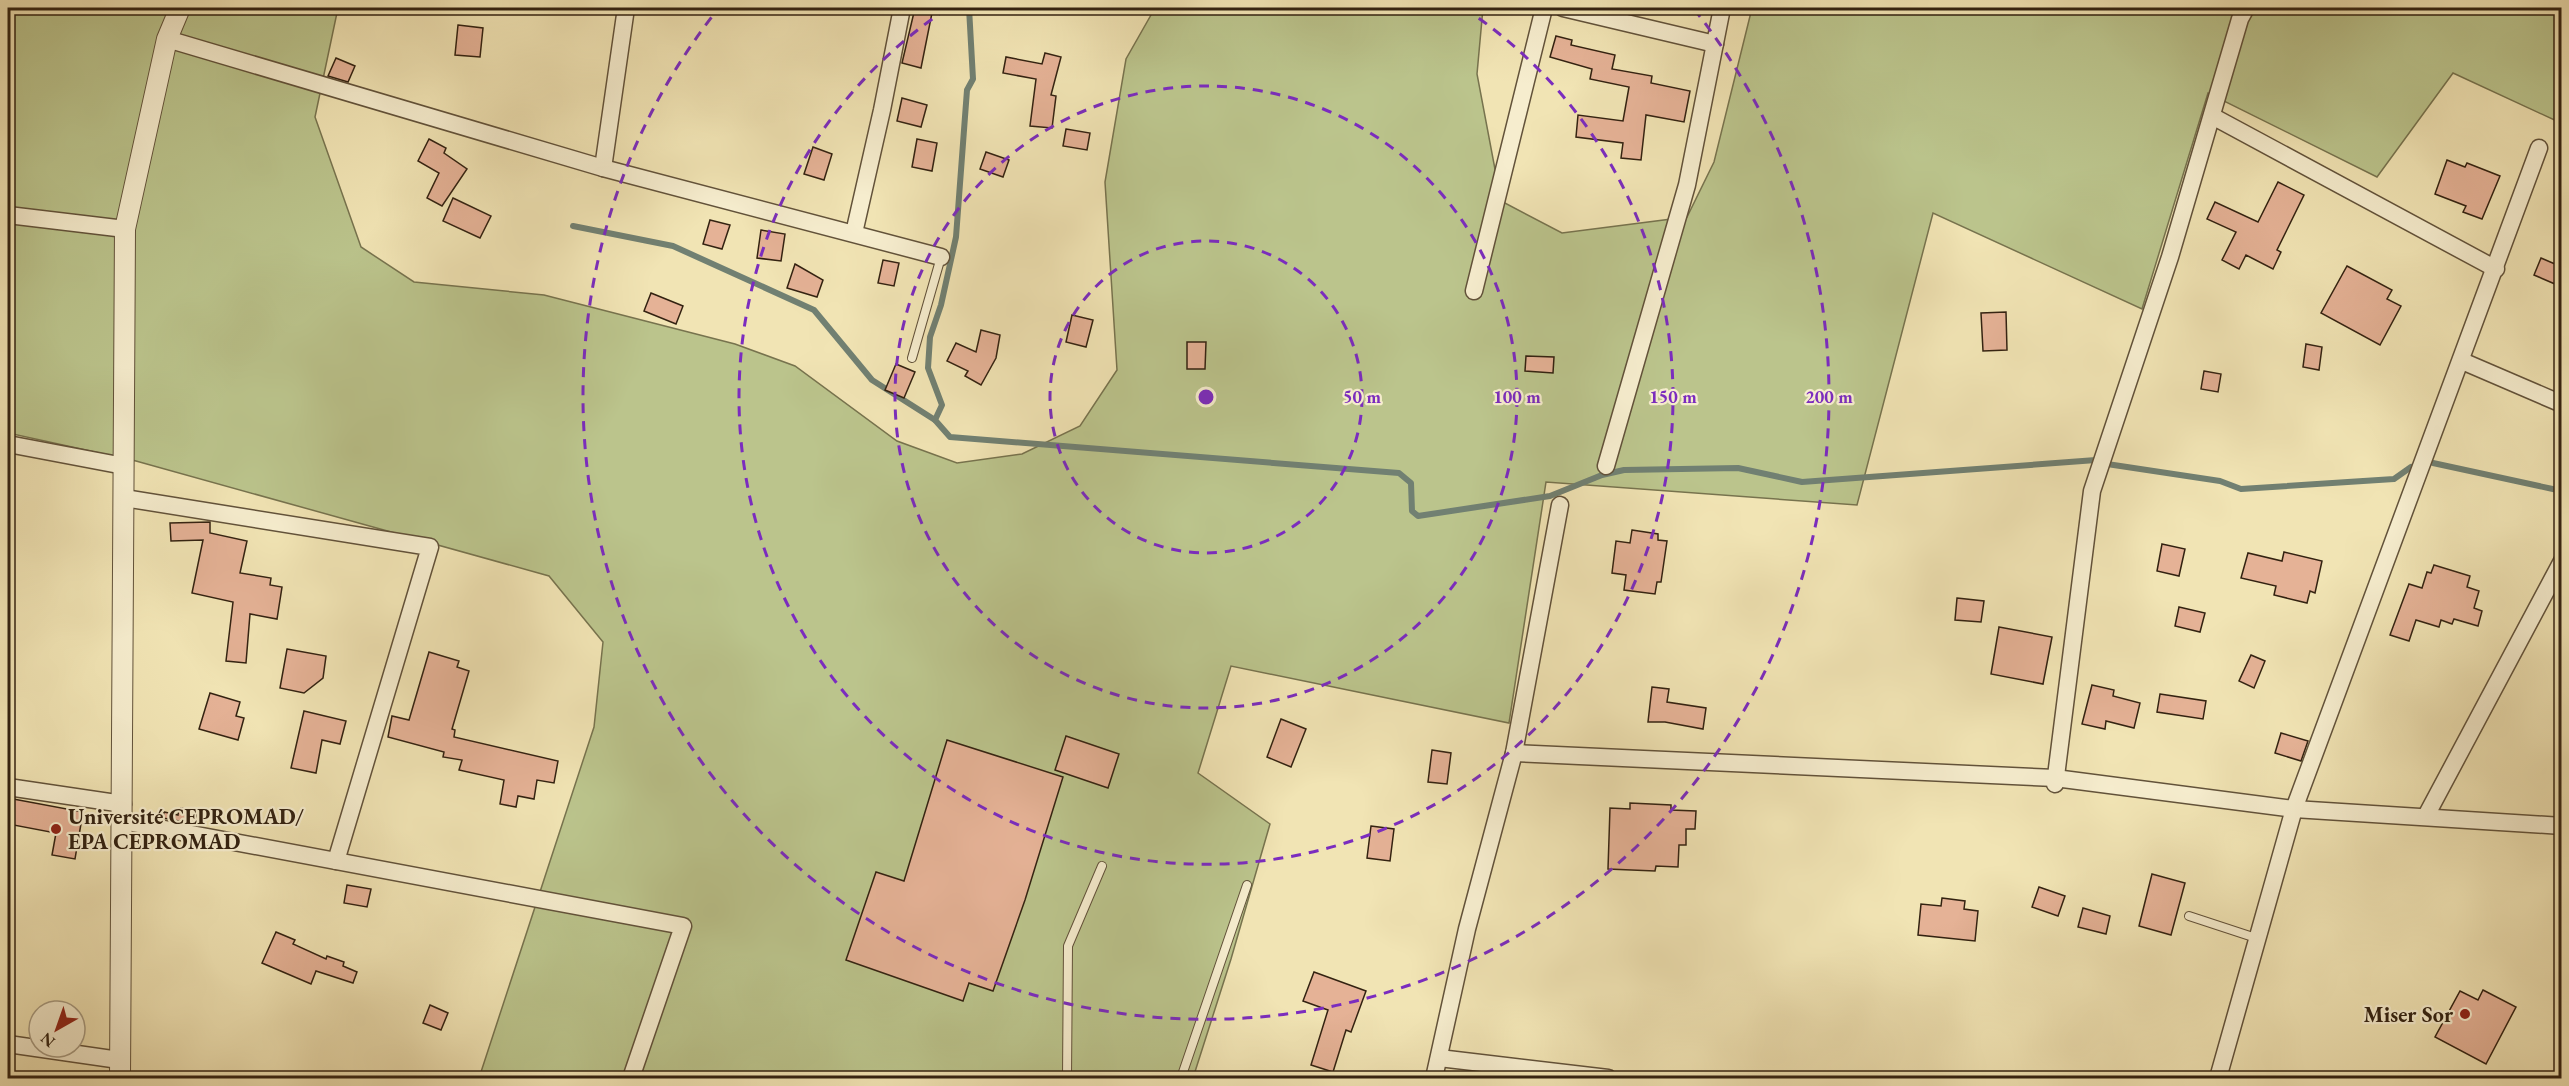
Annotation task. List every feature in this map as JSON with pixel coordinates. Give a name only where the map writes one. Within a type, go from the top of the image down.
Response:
[{"type":"street","points":[[603,168],[626,8]]},
{"type":"street","points":[[854,233],[902,8]]},
{"type":"street","points":[[1474,291],[1544,8]]},
{"type":"street","points":[[1563,8],[1715,44]]},
{"type":"street","points":[[1606,466],[1687,185],[1722,8]]},
{"type":"street","points":[[2055,781],[2092,491],[2170,257],[2240,19],[2246,8]]},
{"type":"street","points":[[8,1044],[119,1069],[125,229],[175,9]]},
{"type":"street","points":[[167,39],[603,168],[941,256]]},
{"type":"street","points":[[2212,116],[2496,269]]},
{"type":"street","points":[[2218,1078],[2294,809],[2462,361],[2539,148]]},
{"type":"street","points":[[8,215],[125,229]]},
{"type":"street","points":[[2462,361],[2562,404]]},
{"type":"street","points":[[8,444],[124,466]]},
{"type":"street","points":[[124,498],[430,547],[336,861]]},
{"type":"street","points":[[1434,1078],[1467,928],[1514,753],[1560,504]]},
{"type":"street","points":[[2426,816],[2562,561]]},
{"type":"street","points":[[1514,753],[2055,781],[2294,809],[2562,826]]},
{"type":"street","points":[[8,787],[336,861],[683,926],[631,1078]]},
{"type":"street","points":[[1438,1058],[1608,1078]]},
{"type":"lane","points":[[912,358],[941,256]]},
{"type":"lane","points":[[1067,1078],[1068,946],[1102,866]]},
{"type":"lane","points":[[1182,1078],[1247,885]]},
{"type":"lane","points":[[2189,916],[2256,938]]},
{"type":"green space","points":[[8,8],[338,8],[315,117],[361,247],[414,282],[544,295],[735,344],[795,366],[897,441],[957,463],[1022,454],[1080,426],[1117,370],[1105,182],[1126,59],[1155,8],[1483,8],[1477,74],[1501,201],[1562,233],[1687,217],[1714,162],[1752,8],[2561,8],[2561,123],[2453,73],[2377,177],[2208,93],[2142,309],[1933,213],[1857,505],[1546,482],[1509,723],[1231,666],[1198,773],[1270,824],[1231,959],[1193,1078],[479,1078],[594,727],[603,642],[549,576],[136,461],[8,433]]},
{"type":"building","points":[[915,8],[933,8],[921,68],[902,63]]},
{"type":"building","points":[[458,25],[483,28],[480,57],[455,55]]},
{"type":"building","points":[[1556,36],[1572,40],[1571,45],[1615,55],[1612,69],[1652,76],[1651,83],[1690,91],[1684,122],[1646,115],[1641,160],[1621,158],[1623,143],[1576,137],[1578,115],[1623,121],[1629,87],[1590,79],[1592,69],[1550,57]]},
{"type":"building","points":[[1045,53],[1061,57],[1051,95],[1056,96],[1052,128],[1030,126],[1036,79],[1003,73],[1006,57],[1042,64]]},
{"type":"building","points":[[336,58],[355,66],[348,82],[328,76]]},
{"type":"building","points":[[902,98],[927,105],[921,127],[897,121]]},
{"type":"building","points":[[1066,129],[1090,133],[1087,150],[1063,146]]},
{"type":"building","points":[[429,139],[446,148],[444,153],[467,169],[442,206],[427,198],[439,173],[418,161]]},
{"type":"building","points":[[917,139],[937,143],[932,171],[912,167]]},
{"type":"building","points":[[813,147],[832,154],[824,180],[804,174]]},
{"type":"building","points":[[986,152],[1009,160],[1003,177],[980,169]]},
{"type":"building","points":[[2447,160],[2465,167],[2467,163],[2500,176],[2482,219],[2463,212],[2466,206],[2435,194]]},
{"type":"building","points":[[2278,182],[2304,195],[2277,250],[2281,252],[2273,269],[2246,255],[2239,269],[2222,260],[2236,232],[2207,219],[2215,202],[2258,222]]},
{"type":"building","points":[[453,198],[491,216],[480,238],[443,221]]},
{"type":"building","points":[[710,220],[730,225],[722,249],[703,244]]},
{"type":"building","points":[[761,230],[785,234],[781,261],[757,258]]},
{"type":"building","points":[[2541,258],[2562,267],[2562,287],[2534,275]]},
{"type":"building","points":[[883,260],[899,263],[894,286],[878,283]]},
{"type":"building","points":[[795,264],[823,280],[817,297],[787,288]]},
{"type":"building","points":[[2347,266],[2392,290],[2387,299],[2401,306],[2380,345],[2321,313]]},
{"type":"building","points":[[651,293],[683,306],[676,324],[644,311]]},
{"type":"building","points":[[2006,312],[2007,350],[1983,351],[1981,313]]},
{"type":"building","points":[[1072,315],[1093,320],[1086,347],[1066,342]]},
{"type":"building","points":[[981,330],[1000,335],[996,358],[981,385],[965,376],[968,371],[947,361],[956,343],[976,352]]},
{"type":"building","points":[[1187,342],[1206,342],[1205,369],[1187,369]]},
{"type":"building","points":[[2306,344],[2322,347],[2319,370],[2303,367]]},
{"type":"building","points":[[1526,356],[1554,357],[1553,373],[1525,371]]},
{"type":"building","points":[[896,364],[915,372],[904,398],[885,390]]},
{"type":"building","points":[[2204,371],[2221,374],[2218,392],[2201,389]]},
{"type":"building","points":[[210,522],[210,533],[247,541],[240,573],[271,578],[270,585],[282,587],[277,619],[250,614],[246,663],[226,661],[233,602],[192,593],[203,540],[171,541],[170,523]]},
{"type":"building","points":[[1632,530],[1658,534],[1658,540],[1667,541],[1661,582],[1657,582],[1655,594],[1624,590],[1626,575],[1612,573],[1616,541],[1630,543]]},
{"type":"building","points":[[2162,544],[2185,549],[2179,576],[2157,571]]},
{"type":"building","points":[[2284,552],[2322,561],[2315,593],[2310,591],[2307,603],[2274,595],[2276,586],[2241,578],[2248,553],[2282,561]]},
{"type":"building","points":[[2434,565],[2470,576],[2467,587],[2479,591],[2474,608],[2482,611],[2478,626],[2454,619],[2452,624],[2441,620],[2439,627],[2416,620],[2409,641],[2390,635],[2409,584],[2422,588],[2427,572],[2431,573]]},
{"type":"building","points":[[1957,598],[1984,601],[1981,622],[1955,620]]},
{"type":"building","points":[[2179,607],[2205,613],[2200,632],[2175,626]]},
{"type":"building","points":[[1999,627],[2052,637],[2043,684],[1991,674]]},
{"type":"building","points":[[287,649],[326,656],[323,678],[304,693],[280,688]]},
{"type":"building","points":[[429,652],[459,661],[457,667],[469,671],[452,729],[455,730],[454,737],[558,761],[554,783],[537,780],[534,799],[518,796],[516,807],[500,804],[504,780],[459,770],[462,760],[443,757],[444,752],[388,737],[392,716],[409,720]]},
{"type":"building","points":[[2251,655],[2265,661],[2254,688],[2239,681]]},
{"type":"building","points":[[2092,685],[2114,690],[2113,696],[2140,703],[2134,728],[2106,721],[2105,729],[2082,724]]},
{"type":"building","points":[[1652,687],[1669,689],[1667,702],[1706,708],[1703,729],[1665,722],[1648,722]]},
{"type":"building","points":[[210,693],[240,702],[236,716],[244,718],[238,740],[199,729]]},
{"type":"building","points":[[2160,694],[2206,701],[2203,719],[2157,712]]},
{"type":"building","points":[[304,711],[346,721],[340,744],[322,740],[316,773],[291,768]]},
{"type":"building","points":[[1281,719],[1306,729],[1291,767],[1267,757]]},
{"type":"building","points":[[2281,733],[2308,741],[2301,761],[2275,753]]},
{"type":"building","points":[[1066,736],[1119,754],[1108,788],[1055,770]]},
{"type":"building","points":[[947,740],[1063,777],[1025,900],[993,991],[969,983],[963,1001],[846,960],[876,872],[904,881]]},
{"type":"building","points":[[1432,750],[1451,753],[1447,784],[1428,782]]},
{"type":"building","name":"Université CEPROMAD/ EPA CEPROMAD","points":[[8,798],[83,812],[75,859],[52,855],[56,833],[8,824]]},
{"type":"building","points":[[1630,803],[1671,805],[1671,810],[1696,811],[1695,829],[1686,829],[1686,845],[1679,845],[1678,867],[1656,866],[1655,871],[1608,869],[1610,808],[1630,809]]},
{"type":"building","points":[[179,808],[197,810],[195,824],[163,818],[164,812],[178,815]]},
{"type":"building","points":[[1371,826],[1394,829],[1390,861],[1367,858]]},
{"type":"building","points":[[2152,874],[2185,883],[2171,935],[2139,926]]},
{"type":"building","points":[[347,885],[371,889],[367,907],[344,903]]},
{"type":"building","points":[[2039,887],[2065,896],[2058,916],[2032,907]]},
{"type":"building","points":[[1942,898],[1965,901],[1964,909],[1978,911],[1975,941],[1918,935],[1921,904],[1941,906]]},
{"type":"building","points":[[2083,908],[2110,916],[2106,934],[2078,927]]},
{"type":"building","points":[[276,932],[295,940],[293,944],[326,959],[327,956],[344,962],[343,966],[357,972],[353,983],[316,971],[311,984],[262,963]]},
{"type":"building","points":[[1314,972],[1366,991],[1351,1032],[1346,1030],[1333,1072],[1311,1065],[1328,1010],[1303,1001]]},
{"type":"building","points":[[2483,990],[2516,1007],[2486,1064],[2435,1037],[2460,991],[2478,1000]]},
{"type":"building","points":[[430,1005],[448,1013],[441,1030],[423,1023]]},
{"type":"waterway","points":[[969,8],[973,79],[967,90],[956,237],[941,305],[930,337],[928,368],[942,405],[935,420],[950,437],[1399,473],[1411,483],[1412,511],[1418,516],[1550,496],[1602,475],[1624,470],[1738,468],[1802,482],[2096,460]]},
{"type":"waterway","points":[[573,226],[673,246],[814,310],[872,380],[935,420]]},
{"type":"waterway","points":[[2433,463],[2562,491]]},
{"type":"waterway","points":[[2107,464],[2220,481],[2241,489],[2394,479],[2411,467]]},
{"type":"place","name":"Université CEPROMAD/ EPA CEPROMAD","points":[[56,829]]},
{"type":"place","name":"Miser Sor","points":[[2465,1014]]}]
